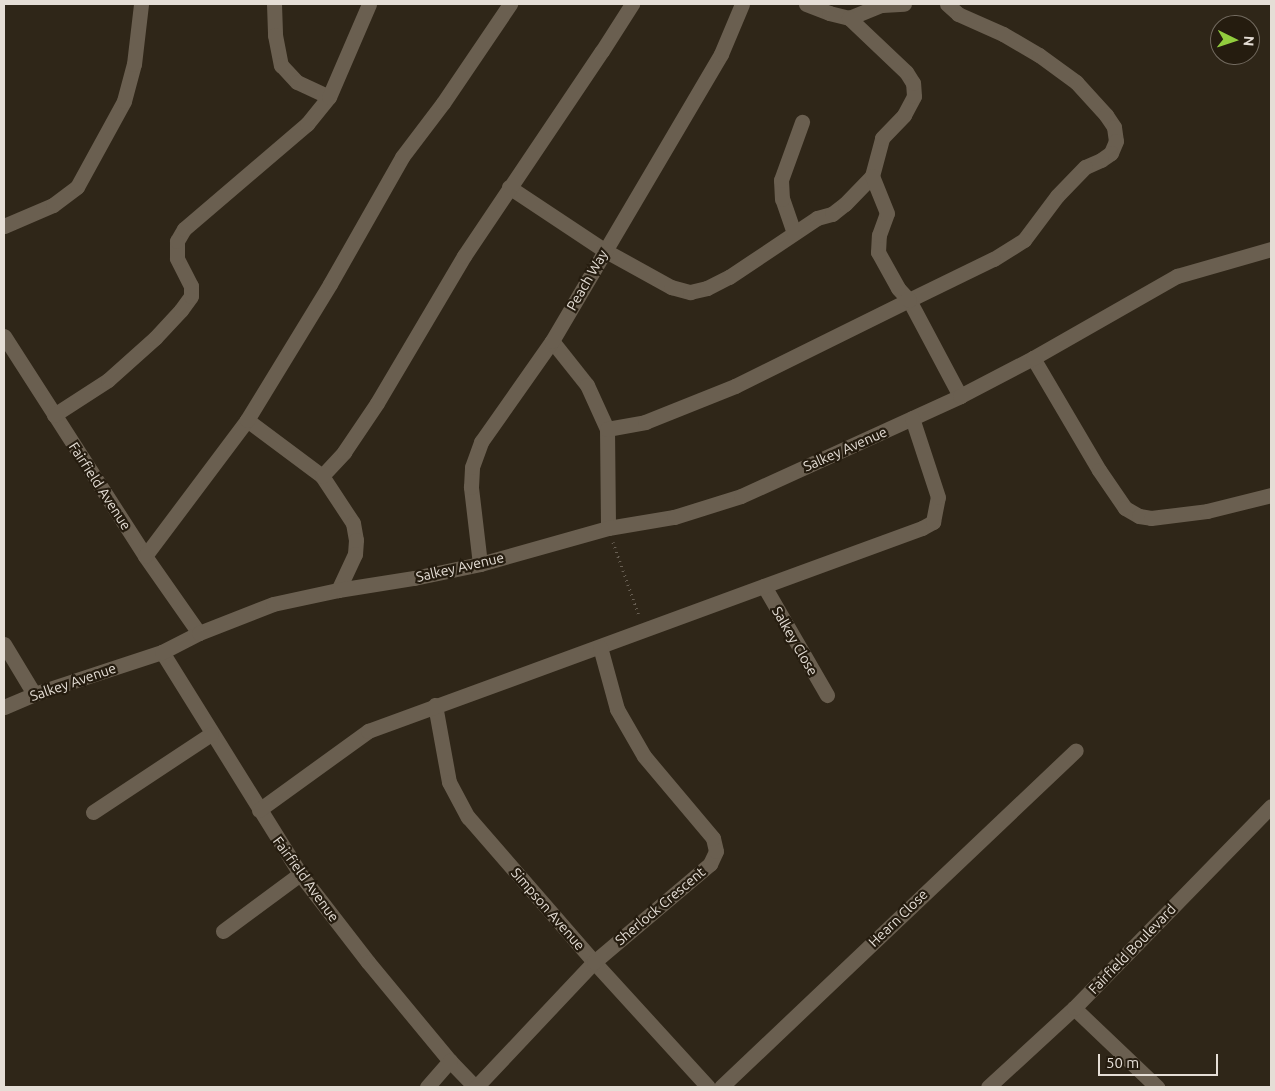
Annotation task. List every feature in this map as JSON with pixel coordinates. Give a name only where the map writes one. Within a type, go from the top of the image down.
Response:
[{"type":"street","points":[[4,226],[53,206],[77,187],[124,101],[134,64],[141,4]]},
{"type":"street","points":[[274,4],[274,35],[281,65],[297,82],[329,97]]},
{"type":"street","points":[[54,415],[108,380],[155,338],[181,310],[191,296],[191,286],[177,258],[177,241],[184,229],[307,124],[329,97],[369,4]]},
{"type":"street","points":[[145,556],[247,420],[335,276],[402,157],[443,103],[510,4]]},
{"type":"street","points":[[322,476],[344,452],[377,404],[428,314],[509,188],[602,52],[632,4]]},
{"type":"street","name":"Peach Way","points":[[480,564],[471,487],[472,467],[482,442],[552,341],[721,54],[742,4]]},
{"type":"street","points":[[509,188],[604,250],[671,287],[690,292],[707,288],[729,277],[818,218],[832,214],[872,176],[882,138],[904,114],[914,96],[913,83],[884,49],[848,18],[806,4]]},
{"type":"street","points":[[848,18],[882,5],[904,4]]},
{"type":"street","points":[[607,429],[645,422],[734,386],[976,268],[1024,240],[1057,196],[1084,167],[1101,160],[1111,153],[1116,141],[1114,127],[1106,115],[1076,82],[1024,47],[974,19],[958,14],[947,4]]},
{"type":"street","points":[[794,233],[782,199],[781,180],[802,122]]},
{"type":"street","points":[[872,176],[887,213],[879,235],[878,252],[898,288],[910,300],[960,396]]},
{"type":"street","name":"Salkey Avenue","points":[[4,707],[34,694],[162,652],[199,634],[273,604],[480,564],[608,528],[674,517],[741,496],[960,396],[1034,358],[1176,276],[1271,249]]},
{"type":"street","name":"Fairfield Avenue","points":[[4,336],[145,556],[199,634]]},
{"type":"street","points":[[552,341],[587,385],[607,429],[608,528]]},
{"type":"street","points":[[1034,358],[1099,470],[1125,508],[1138,516],[1151,518],[1207,510],[1271,495]]},
{"type":"street","points":[[259,810],[368,731],[435,705],[644,631],[922,528],[933,522],[937,512],[938,497],[912,418]]},
{"type":"street","points":[[247,420],[322,476],[353,523],[356,540],[355,554],[338,590]]},
{"type":"street","name":"Salkey Close","points":[[764,586],[827,695]]},
{"type":"street","points":[[4,644],[34,694]]},
{"type":"street","name":"Sherlock Crescent","points":[[475,1087],[594,962],[710,864],[716,851],[712,838],[644,756],[617,710],[600,647]]},
{"type":"street","name":"Fairfield Avenue","points":[[162,652],[211,734],[300,874],[368,962],[450,1061],[475,1087]]},
{"type":"street","name":"Simpson Avenue","points":[[435,705],[449,782],[468,817],[594,962],[708,1087]]},
{"type":"street","points":[[93,812],[211,734]]},
{"type":"street","name":"Hearn Close","points":[[721,1087],[1076,750]]},
{"type":"street","name":"Fairfield Boulevard","points":[[988,1087],[1074,1008],[1271,806]]},
{"type":"street","points":[[222,931],[300,874]]},
{"type":"street","points":[[1074,1008],[1157,1087]]},
{"type":"street","points":[[427,1087],[450,1061]]},
{"type":"path","points":[[608,528],[644,631]]}]
